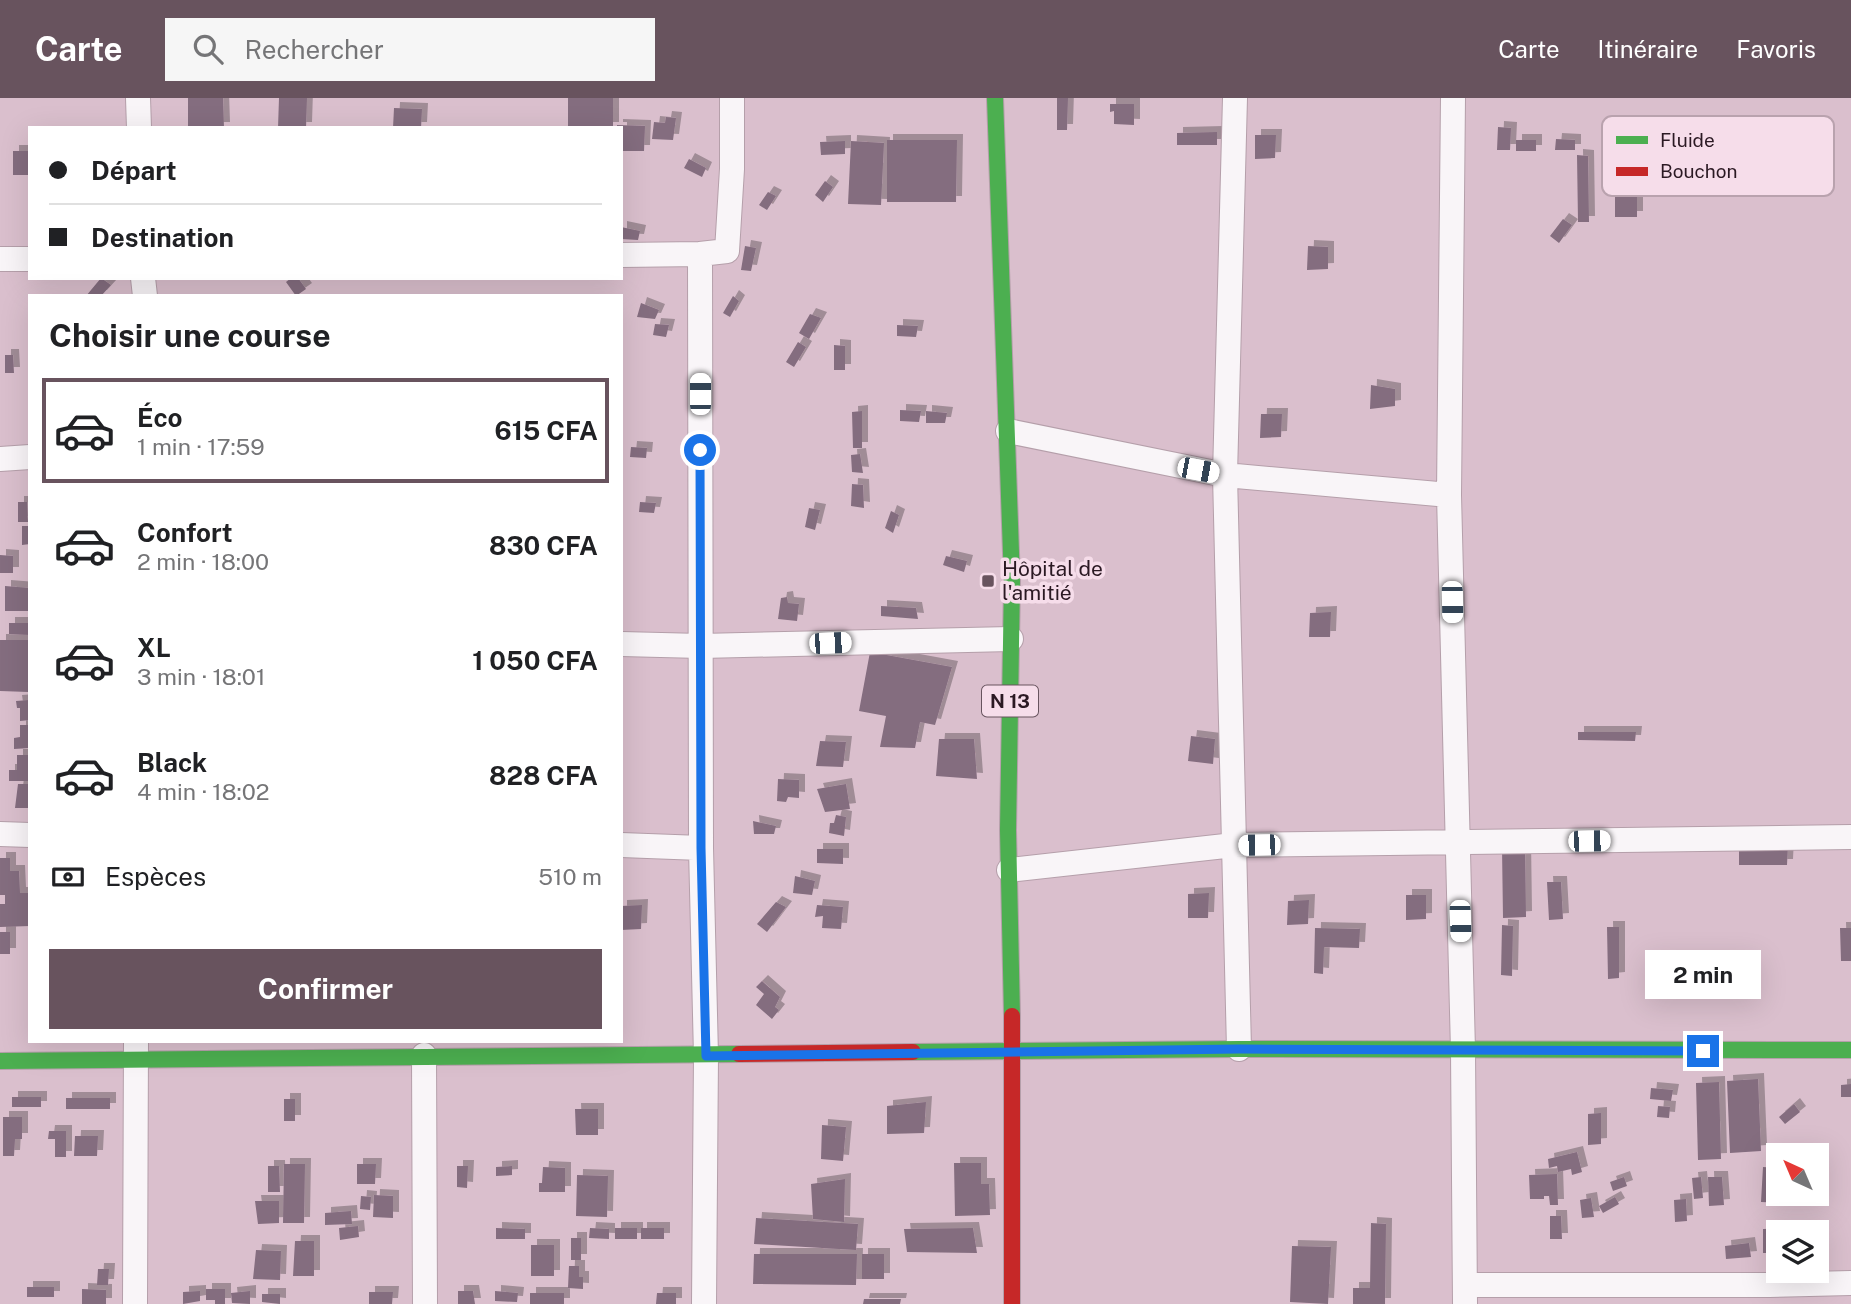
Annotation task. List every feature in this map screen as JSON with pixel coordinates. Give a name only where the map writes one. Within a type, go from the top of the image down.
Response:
[{"type":"street","points":[[138,98],[139,126]]},
{"type":"street","points":[[623,255],[727,251],[732,169],[732,98]]},
{"type":"street","name":"N 13","points":[[995,98],[1008,431],[1011,639],[1009,870],[1013,1051],[1012,1304]]},
{"type":"street","points":[[1235,98],[1225,475],[1239,1049]]},
{"type":"street","points":[[1453,98],[1449,495],[1463,1051],[1465,1295],[1851,1283]]},
{"type":"street","points":[[700,254],[701,848],[706,1056],[704,1304]]},
{"type":"street","points":[[0,259],[28,259]]},
{"type":"street","points":[[1008,431],[1225,475],[1449,495]]},
{"type":"street","points":[[0,458],[28,457]]},
{"type":"street","points":[[623,644],[701,646],[1011,639]]},
{"type":"street","points":[[0,834],[28,835]]},
{"type":"street","points":[[1009,870],[1234,845],[1851,837]]},
{"type":"street","points":[[623,845],[701,848]]},
{"type":"street","points":[[0,1061],[136,1050],[706,1056],[1239,1049],[1851,1050]]},
{"type":"street","points":[[135,1304],[136,1050]]},
{"type":"street","points":[[424,1055],[425,1304]]},
{"type":"building","points":[[188,98],[223,98],[224,126],[188,126]]},
{"type":"building","points":[[279,98],[307,98],[306,126],[278,126]]},
{"type":"building","points":[[568,98],[613,98],[613,126],[568,126]]},
{"type":"building","points":[[1057,98],[1068,98],[1067,130],[1057,130]]},
{"type":"building","points":[[1110,104],[1134,104],[1134,125],[1114,124],[1114,111],[1110,112]]},
{"type":"building","points":[[394,108],[422,109],[421,126],[393,126]]},
{"type":"building","points":[[666,117],[676,118],[673,140],[652,139],[654,122],[665,123]]},
{"type":"building","points":[[617,125],[645,126],[644,151],[623,151],[623,126]]},
{"type":"building","points":[[1498,127],[1511,128],[1510,150],[1497,150]]},
{"type":"building","points":[[1217,132],[1217,145],[1177,145],[1177,133]]},
{"type":"building","points":[[1255,135],[1276,135],[1275,158],[1255,159]]},
{"type":"building","points":[[1556,139],[1575,140],[1575,150],[1555,150]]},
{"type":"building","points":[[887,140],[957,140],[956,202],[887,202]]},
{"type":"building","points":[[1516,140],[1536,140],[1536,151],[1516,151]]},
{"type":"building","points":[[845,141],[845,154],[821,155],[820,142]]},
{"type":"building","points":[[851,141],[884,143],[881,205],[848,204]]},
{"type":"building","points":[[13,151],[28,151],[28,175],[13,175]]},
{"type":"building","points":[[1577,155],[1588,156],[1589,222],[1578,222]]},
{"type":"building","points":[[689,159],[706,168],[702,177],[684,168]]},
{"type":"building","points":[[825,181],[833,187],[823,202],[815,195]]},
{"type":"building","points":[[768,192],[776,196],[767,210],[759,205]]},
{"type":"building","points":[[1615,196],[1637,196],[1637,217],[1615,217]]},
{"type":"building","points":[[1563,219],[1572,225],[1559,243],[1550,236]]},
{"type":"building","points":[[623,227],[640,231],[638,240],[623,239]]},
{"type":"building","points":[[745,246],[756,248],[751,271],[741,270]]},
{"type":"building","points":[[1308,246],[1328,247],[1328,269],[1307,270]]},
{"type":"building","points":[[99,280],[111,285],[103,294],[88,294]]},
{"type":"building","points":[[299,280],[306,289],[295,294],[286,282]]},
{"type":"building","points":[[733,296],[739,301],[730,317],[723,313]]},
{"type":"building","points":[[641,303],[659,310],[655,319],[637,317]]},
{"type":"building","points":[[810,314],[821,318],[809,339],[799,333]]},
{"type":"building","points":[[655,324],[669,325],[666,337],[653,335]]},
{"type":"building","points":[[897,325],[918,326],[916,337],[897,336]]},
{"type":"building","points":[[798,342],[806,347],[794,367],[786,362]]},
{"type":"building","points":[[834,345],[845,346],[845,370],[834,370]]},
{"type":"building","points":[[5,355],[13,355],[14,373],[5,373]]},
{"type":"building","points":[[1371,385],[1395,389],[1395,406],[1370,409]]},
{"type":"building","points":[[900,410],[921,411],[919,422],[900,421]]},
{"type":"building","points":[[862,411],[862,448],[853,448],[852,412]]},
{"type":"building","points":[[926,411],[947,413],[945,423],[926,423]]},
{"type":"building","points":[[1261,414],[1282,414],[1281,437],[1260,438]]},
{"type":"building","points":[[631,447],[647,448],[646,458],[630,457]]},
{"type":"building","points":[[860,454],[863,473],[852,472],[851,455]]},
{"type":"building","points":[[852,484],[863,485],[864,508],[851,506]]},
{"type":"building","points":[[18,502],[27,502],[28,522],[18,522]]},
{"type":"building","points":[[640,502],[656,503],[654,513],[639,512]]},
{"type":"building","points":[[809,508],[820,510],[815,530],[805,527]]},
{"type":"building","points":[[891,511],[899,515],[893,533],[885,528]]},
{"type":"building","points":[[22,526],[28,526],[28,544],[22,545]]},
{"type":"building","points":[[0,555],[13,556],[13,573],[0,573]]},
{"type":"building","points":[[946,556],[967,561],[964,572],[943,565]]},
{"type":"building","points":[[5,586],[28,588],[28,611],[5,611]]},
{"type":"building","points":[[787,597],[788,603],[799,604],[797,621],[778,619],[781,598]]},
{"type":"building","points":[[881,606],[916,608],[918,619],[881,616]]},
{"type":"building","points":[[1331,612],[1330,637],[1309,637],[1310,613]]},
{"type":"building","points":[[9,623],[28,623],[28,635],[9,634]]},
{"type":"building","points":[[0,640],[28,640],[28,692],[0,691]]},
{"type":"building","points":[[870,652],[952,667],[935,725],[920,722],[915,748],[880,747],[886,716],[859,711]]},
{"type":"building","points":[[28,700],[28,720],[20,721],[20,708],[17,708],[16,701]]},
{"type":"building","points":[[20,725],[28,725],[28,748],[14,749],[14,738],[20,737]]},
{"type":"building","points":[[1578,732],[1636,732],[1635,741],[1578,740]]},
{"type":"building","points":[[1191,736],[1215,739],[1213,764],[1188,761]]},
{"type":"building","points":[[939,739],[974,739],[977,779],[936,776]]},
{"type":"building","points":[[820,741],[846,742],[843,767],[816,766]]},
{"type":"building","points":[[17,755],[28,755],[28,781],[9,781],[9,770],[17,770]]},
{"type":"building","points":[[778,779],[799,780],[799,798],[788,797],[786,802],[777,801]]},
{"type":"building","points":[[18,784],[28,784],[28,808],[15,808]]},
{"type":"building","points":[[846,784],[850,809],[825,812],[817,789]]},
{"type":"building","points":[[836,815],[846,817],[844,836],[829,833],[830,823],[834,823]]},
{"type":"building","points":[[753,821],[776,826],[774,834],[754,834]]},
{"type":"building","points":[[1739,844],[1788,844],[1787,865],[1739,865]]},
{"type":"building","points":[[1525,846],[1526,917],[1503,918],[1502,847]]},
{"type":"building","points":[[817,849],[843,849],[843,864],[817,863]]},
{"type":"building","points":[[0,858],[10,858],[10,871],[19,871],[20,893],[28,893],[28,926],[0,927],[0,904],[5,904],[5,895],[0,895]]},
{"type":"building","points":[[795,876],[815,881],[812,895],[793,893]]},
{"type":"building","points":[[1547,882],[1561,882],[1563,919],[1549,920]]},
{"type":"building","points":[[1209,893],[1208,918],[1188,918],[1188,894]]},
{"type":"building","points":[[1406,895],[1426,895],[1426,919],[1406,920]]},
{"type":"building","points":[[1309,900],[1308,924],[1287,925],[1288,901]]},
{"type":"building","points":[[776,902],[786,907],[767,932],[757,924]]},
{"type":"building","points":[[642,905],[641,929],[623,930],[623,906]]},
{"type":"building","points":[[817,905],[843,907],[841,929],[822,928],[823,916],[815,917]]},
{"type":"building","points":[[1502,925],[1513,926],[1512,976],[1501,975]]},
{"type":"building","points":[[1607,927],[1619,927],[1619,978],[1608,979]]},
{"type":"building","points":[[1315,928],[1360,929],[1359,948],[1324,947],[1323,974],[1314,973]]},
{"type":"building","points":[[1840,928],[1851,928],[1851,961],[1841,961]]},
{"type":"building","points":[[0,932],[10,932],[10,954],[0,954]]},
{"type":"building","points":[[762,981],[780,997],[775,1007],[779,1010],[772,1019],[756,1005],[764,994],[756,987]]},
{"type":"building","points":[[1758,1079],[1761,1151],[1730,1153],[1727,1081]]},
{"type":"building","points":[[1719,1082],[1721,1159],[1698,1160],[1696,1083]]},
{"type":"building","points":[[1851,1084],[1851,1097],[1841,1097],[1841,1085]]},
{"type":"building","points":[[1651,1088],[1673,1090],[1671,1101],[1650,1099]]},
{"type":"building","points":[[12,1097],[41,1097],[41,1107],[12,1107]]},
{"type":"building","points":[[66,1098],[110,1098],[110,1109],[66,1109]]},
{"type":"building","points":[[284,1099],[295,1099],[295,1121],[284,1121]]},
{"type":"building","points":[[926,1102],[924,1133],[887,1134],[887,1106]]},
{"type":"building","points":[[1794,1104],[1800,1112],[1785,1124],[1779,1117]]},
{"type":"building","points":[[1658,1106],[1670,1107],[1669,1118],[1657,1117]]},
{"type":"building","points":[[575,1109],[598,1109],[598,1135],[576,1135]]},
{"type":"building","points":[[1601,1113],[1601,1144],[1588,1145],[1588,1114]]},
{"type":"building","points":[[3,1117],[22,1117],[22,1139],[15,1139],[14,1156],[3,1156]]},
{"type":"building","points":[[822,1125],[846,1127],[843,1161],[821,1159]]},
{"type":"building","points":[[49,1131],[66,1131],[66,1157],[55,1157],[55,1139],[48,1139]]},
{"type":"building","points":[[75,1136],[98,1136],[97,1156],[74,1156]]},
{"type":"building","points":[[1577,1152],[1582,1172],[1572,1175],[1571,1169],[1558,1172],[1557,1166],[1549,1168],[1548,1159]]},
{"type":"building","points":[[954,1163],[981,1163],[981,1184],[989,1184],[990,1215],[955,1216]]},
{"type":"building","points":[[284,1164],[305,1164],[304,1223],[283,1223]]},
{"type":"building","points":[[357,1164],[376,1164],[375,1184],[357,1184]]},
{"type":"building","points":[[268,1166],[279,1166],[280,1192],[268,1192]]},
{"type":"building","points":[[457,1166],[468,1166],[467,1188],[457,1187]]},
{"type":"building","points":[[512,1166],[512,1175],[496,1176],[496,1167]]},
{"type":"building","points":[[543,1167],[565,1168],[565,1192],[539,1192]]},
{"type":"building","points":[[1763,1167],[1766,1167],[1766,1202],[1761,1202]]},
{"type":"building","points":[[1557,1174],[1558,1205],[1550,1205],[1549,1196],[1544,1196],[1544,1199],[1530,1199],[1529,1175]]},
{"type":"building","points":[[577,1175],[608,1176],[607,1217],[576,1216]]},
{"type":"building","points":[[1624,1177],[1627,1186],[1613,1191],[1610,1182]]},
{"type":"building","points":[[1701,1177],[1703,1198],[1694,1199],[1692,1178]]},
{"type":"building","points":[[1708,1177],[1722,1177],[1724,1205],[1709,1206]]},
{"type":"building","points":[[845,1179],[844,1222],[813,1219],[811,1184]]},
{"type":"building","points":[[374,1195],[393,1196],[393,1218],[373,1217]]},
{"type":"building","points":[[361,1196],[371,1197],[370,1210],[360,1209]]},
{"type":"building","points":[[1615,1197],[1619,1204],[1603,1213],[1599,1206]]},
{"type":"building","points":[[1591,1198],[1594,1217],[1582,1218],[1580,1200]]},
{"type":"building","points":[[1686,1199],[1687,1221],[1675,1222],[1674,1200]]},
{"type":"building","points":[[255,1201],[279,1201],[279,1223],[258,1224]]},
{"type":"building","points":[[351,1211],[352,1224],[325,1225],[325,1213]]},
{"type":"building","points":[[1550,1216],[1561,1216],[1562,1239],[1550,1239]]},
{"type":"building","points":[[756,1218],[858,1224],[856,1250],[754,1244]]},
{"type":"building","points":[[1371,1223],[1386,1224],[1385,1304],[1353,1304],[1353,1288],[1370,1288]]},
{"type":"building","points":[[358,1226],[359,1237],[340,1240],[339,1228]]},
{"type":"building","points":[[496,1228],[525,1229],[525,1239],[496,1239]]},
{"type":"building","points":[[590,1228],[609,1229],[609,1239],[589,1238]]},
{"type":"building","points":[[615,1228],[637,1228],[637,1239],[615,1239]]},
{"type":"building","points":[[641,1228],[664,1228],[664,1239],[641,1239]]},
{"type":"building","points":[[973,1228],[977,1253],[907,1252],[904,1229]]},
{"type":"building","points":[[1763,1229],[1766,1229],[1766,1253],[1763,1253]]},
{"type":"building","points":[[571,1238],[581,1238],[581,1260],[571,1260]]},
{"type":"building","points":[[295,1241],[314,1241],[314,1276],[293,1276]]},
{"type":"building","points":[[1749,1243],[1751,1257],[1726,1259],[1725,1246]]},
{"type":"building","points":[[531,1245],[554,1245],[554,1276],[531,1276]]},
{"type":"building","points":[[1292,1246],[1331,1247],[1328,1304],[1290,1302]]},
{"type":"building","points":[[256,1250],[281,1251],[280,1280],[253,1279]]},
{"type":"building","points":[[754,1254],[857,1254],[856,1285],[753,1284]]},
{"type":"building","points":[[862,1254],[884,1254],[884,1279],[862,1279]]},
{"type":"building","points":[[569,1266],[579,1266],[583,1289],[568,1288]]},
{"type":"building","points":[[98,1269],[109,1269],[108,1285],[97,1285]]},
{"type":"building","points":[[27,1287],[54,1287],[54,1297],[27,1297]]},
{"type":"building","points":[[82,1289],[106,1290],[106,1304],[82,1304]]},
{"type":"building","points":[[206,1289],[225,1289],[225,1304],[206,1300]]},
{"type":"building","points":[[200,1291],[200,1301],[183,1304],[183,1292]]},
{"type":"building","points":[[250,1291],[250,1304],[232,1303],[231,1293]]},
{"type":"building","points":[[458,1291],[473,1291],[475,1304],[458,1304]]},
{"type":"building","points":[[495,1291],[518,1293],[517,1302],[495,1301]]},
{"type":"building","points":[[369,1292],[393,1292],[392,1304],[369,1304]]},
{"type":"building","points":[[530,1293],[564,1293],[564,1304],[530,1304]]},
{"type":"building","points":[[657,1293],[676,1293],[676,1304],[656,1304]]},
{"type":"building","points":[[262,1294],[280,1294],[280,1304],[262,1302]]},
{"type":"building","points":[[864,1299],[901,1299],[900,1304],[863,1304]]},
{"type":"traffic: fast","points":[[995,98],[1012,581],[1008,830],[1012,1016]]},
{"type":"traffic: fast","points":[[913,1052],[1239,1049],[1851,1050]]},
{"type":"traffic: fast","points":[[0,1061],[739,1054]]},
{"type":"traffic: jam","points":[[1012,1016],[1012,1304]]},
{"type":"traffic: jam","points":[[739,1054],[913,1052]]},
{"type":"place","name":"Hôpital de l'amitié","points":[[988,581]]},
{"type":"route","points":[[700,450],[701,848],[706,1056],[1239,1049],[1703,1051]]}]
